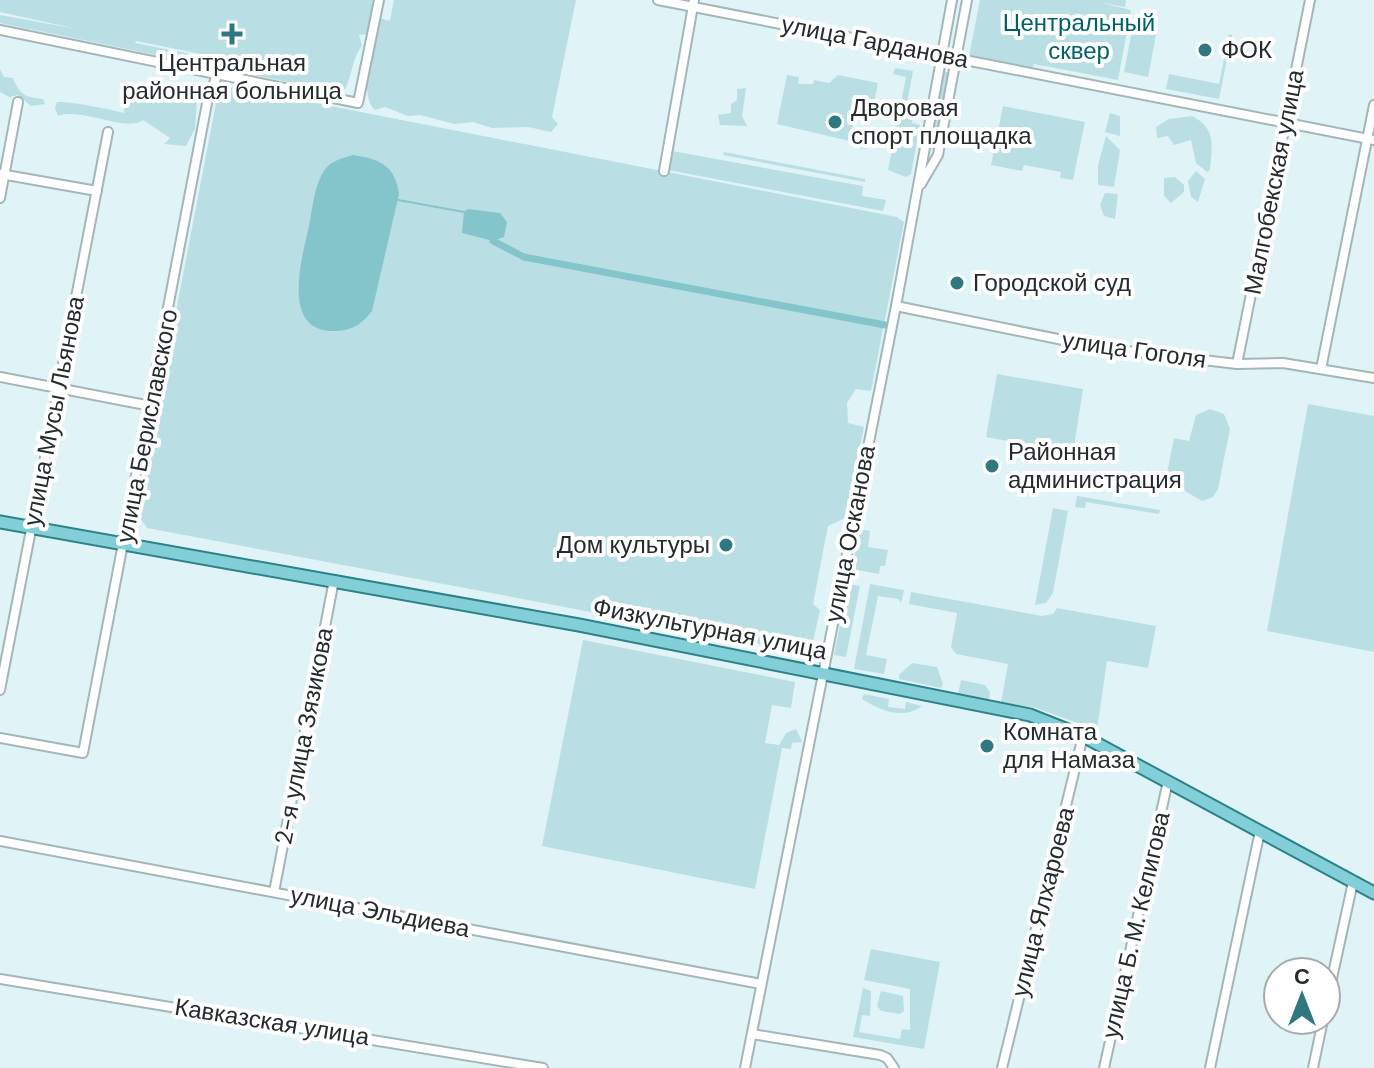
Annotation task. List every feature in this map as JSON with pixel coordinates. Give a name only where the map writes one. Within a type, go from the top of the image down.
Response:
[{"type":"main road","name":"Физкультурная улица","points":[[0,522],[32,525],[334,580],[1030,715],[1083,736],[1374,893]]},
{"type":"street","points":[[0,30],[358,103],[379,0]]},
{"type":"street","name":"улица Гарданова","points":[[658,0],[694,3],[942,56],[1371,140]]},
{"type":"street","name":"улица Осканова","points":[[745,1068],[919,188],[952,0]]},
{"type":"street","name":"улица Осканова","points":[[919,188],[938,155],[967,0]]},
{"type":"street","name":"Малгобекская улица","points":[[1237,364],[1310,0]]},
{"type":"street","points":[[664,171],[694,3]]},
{"type":"street","name":"улица Бериславского","points":[[0,738],[83,753],[210,94],[218,74]]},
{"type":"street","points":[[0,198],[2,174],[18,102]]},
{"type":"street","points":[[1321,369],[1371,140],[1374,105]]},
{"type":"street","name":"улица Мусы Льянова","points":[[0,690],[108,132]]},
{"type":"street","points":[[2,174],[97,191]]},
{"type":"street","name":"улица Гоголя","points":[[896,306],[1102,348],[1237,364],[1283,363],[1374,378]]},
{"type":"street","points":[[0,377],[151,406]]},
{"type":"street","name":"2-я улица Зязикова","points":[[274,892],[334,580]]},
{"type":"street","name":"улица Ялхароева","points":[[1002,1068],[1083,736]]},
{"type":"street","name":"улица Б. М. Келигова","points":[[1104,1068],[1168,781]]},
{"type":"street","points":[[1210,1068],[1260,831]]},
{"type":"street","name":"улица Эльдиева","points":[[0,841],[761,984]]},
{"type":"street","points":[[1337,956],[1353,882]]},
{"type":"street","name":"Кавказская улица","points":[[0,979],[543,1068]]},
{"type":"street","points":[[752,1034],[880,1055],[894,1068]]},
{"type":"street","points":[[1313,1068],[1320,1036]]},
{"type":"green space","name":"Центральная районная больница","points":[[0,0],[377,0],[370,34],[359,35],[362,46],[342,93],[0,23],[0,15],[77,29],[0,12]],"holes":[[[136,41],[261,68],[135,43]]]},
{"type":"green space","points":[[394,0],[576,0],[552,117],[558,124],[551,132],[528,127],[492,128],[473,122],[454,124],[420,115],[408,116],[385,107],[375,110],[367,92],[368,67],[379,18],[390,21]]},
{"type":"green space","name":"Центральный сквер","points":[[980,0],[1126,0],[1125,7],[1098,2],[1131,10],[1118,80],[1034,64],[1032,69],[969,56]]},
{"type":"green space","points":[[1133,26],[1157,30],[1148,77],[1124,72]]},
{"type":"green space","points":[[1229,34],[1232,35],[1219,99],[1166,89],[1169,74],[1219,84]]},
{"type":"green space","points":[[895,68],[913,71],[906,109],[913,117],[912,123],[920,125],[911,174],[906,177],[888,170],[906,77],[893,74]]},
{"type":"green space","points":[[0,69],[4,77],[13,78],[24,94],[43,99],[45,104],[31,106],[18,95],[9,97],[0,92]]},
{"type":"green space","points":[[943,72],[948,72],[934,149],[929,148]]},
{"type":"green space","points":[[787,75],[799,77],[798,84],[813,84],[814,80],[829,83],[838,75],[878,83],[874,103],[863,101],[861,114],[855,113],[851,133],[870,137],[866,149],[852,147],[858,143],[777,124]]},
{"type":"green space","points":[[186,86],[205,89],[204,97],[197,101],[195,129],[186,146],[164,144],[170,138],[143,120],[126,124],[79,115],[58,116],[55,108],[57,102],[63,102],[124,113],[125,97],[148,94],[152,102],[159,102],[161,95]]},
{"type":"green space","points":[[233,87],[897,217],[904,222],[871,391],[856,389],[847,403],[848,423],[864,427],[845,518],[828,526],[813,604],[820,610],[812,646],[803,652],[147,528],[137,514],[217,98]]},
{"type":"green space","points":[[746,88],[742,116],[747,126],[720,125],[718,115],[731,113],[731,104],[737,100],[737,89]]},
{"type":"green space","points":[[1003,106],[1085,122],[1073,180],[1060,178],[1061,172],[1024,165],[1022,171],[991,165]]},
{"type":"green space","points":[[1110,113],[1120,116],[1120,136],[1105,132]]},
{"type":"green space","points":[[1192,116],[1206,127],[1211,139],[1210,170],[1207,172],[1196,163],[1191,140],[1174,145],[1168,136],[1157,138],[1156,127],[1169,119]]},
{"type":"green space","points":[[1106,136],[1120,150],[1114,187],[1098,185],[1098,165]]},
{"type":"green space","points":[[672,151],[863,186],[862,196],[886,200],[883,211],[668,170]]},
{"type":"green space","points":[[724,152],[865,179],[865,182],[723,155]]},
{"type":"green space","points":[[1196,171],[1205,179],[1198,202],[1191,197],[1188,181]]},
{"type":"green space","points":[[1175,177],[1184,185],[1184,192],[1171,203],[1164,196],[1164,178]]},
{"type":"green space","points":[[1105,193],[1118,194],[1115,219],[1104,216],[1100,205]]},
{"type":"green space","points":[[997,374],[1083,389],[1073,453],[986,437]]},
{"type":"green space","points":[[1308,404],[1374,416],[1374,652],[1267,631]]},
{"type":"green space","points":[[1210,409],[1224,414],[1230,429],[1218,489],[1213,497],[1202,501],[1185,491],[1182,476],[1167,473],[1174,438],[1189,441],[1196,415]]},
{"type":"green space","points":[[1077,496],[1160,510],[1159,514],[1086,502],[1085,508],[1075,507]]},
{"type":"green space","points":[[1053,508],[1068,511],[1053,593],[1046,603],[1035,605]]},
{"type":"green space","points":[[859,529],[870,531],[868,547],[888,550],[885,566],[880,566],[879,574],[852,569]]},
{"type":"green space","points":[[848,584],[860,586],[846,657],[834,655]]},
{"type":"green space","points":[[870,584],[904,590],[901,603],[898,599],[878,596],[866,655],[887,659],[884,674],[854,669]]},
{"type":"green space","points":[[911,592],[1042,616],[1053,614],[1057,608],[1156,626],[1148,668],[1107,661],[1097,730],[1036,708],[1001,702],[1008,664],[956,654],[951,647],[957,613],[909,604]]},
{"type":"green space","points":[[583,640],[795,682],[791,708],[772,705],[765,743],[779,745],[786,733],[796,729],[802,742],[792,743],[791,749],[782,748],[755,889],[542,846]]},
{"type":"green space","points":[[912,663],[937,667],[943,684],[941,688],[899,679],[899,675]]},
{"type":"green space","points":[[961,680],[985,685],[990,692],[989,700],[958,694]]},
{"type":"green space","points":[[864,694],[889,699],[888,707],[905,709],[906,702],[922,706],[907,712],[892,712],[862,699]]},
{"type":"green space","points":[[871,949],[940,962],[924,1049],[853,1037],[863,988],[871,991],[870,1016],[862,1015],[859,1032],[900,1039],[902,1029],[910,1030],[910,989],[864,980]]},
{"type":"green space","points":[[881,991],[903,996],[904,1011],[900,1014],[881,1011],[877,1006]]},
{"type":"shaded area","points":[[353,155],[385,165],[394,176],[399,194],[372,311],[352,328],[337,331],[319,329],[307,320],[301,308],[299,274],[302,256],[314,196],[322,174],[332,163]]},
{"type":"shaded area","points":[[468,209],[500,213],[507,222],[504,237],[493,241],[462,233],[464,212]]},
{"type":"waterway","points":[[398,200],[464,212]]},
{"type":"waterway","points":[[493,241],[524,257],[885,325]]},
{"type":"place","name":"Центральная районная больница","points":[[232,34]]},
{"type":"place","name":"ФОК","points":[[1205,50]]},
{"type":"place","name":"Дворовая спорт площадка","points":[[835,122]]},
{"type":"place","name":"Городской суд","points":[[957,283]]},
{"type":"place","name":"Районная администрация","points":[[992,466]]},
{"type":"place","name":"Дом культуры","points":[[726,545]]},
{"type":"place","name":"Комната для Намаза","points":[[987,746]]}]
